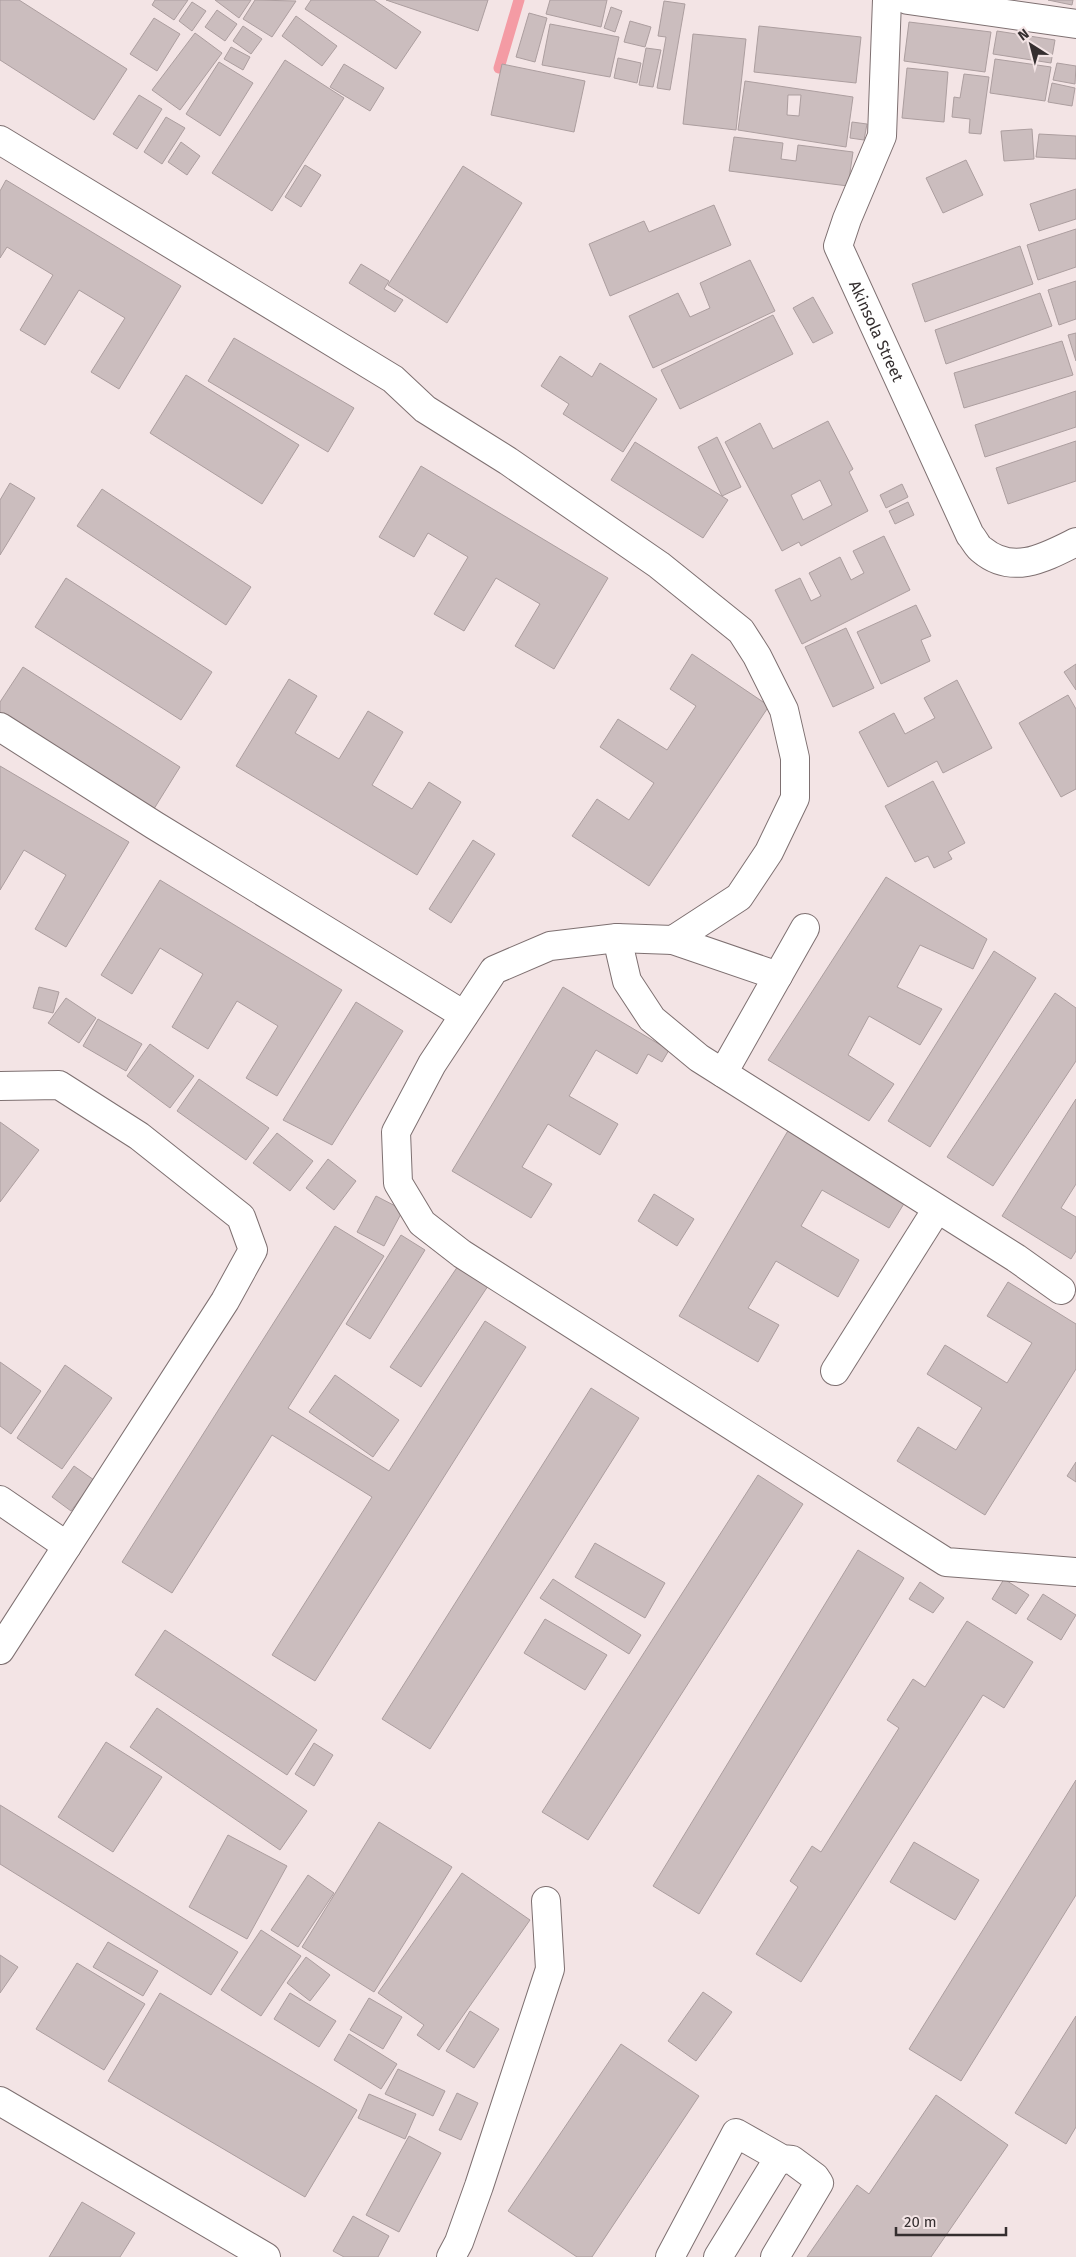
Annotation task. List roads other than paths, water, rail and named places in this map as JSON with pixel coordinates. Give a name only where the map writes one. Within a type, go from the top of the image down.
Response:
[{"type":"street","name":"Akinsola Street","points":[[887,0],[882,136],[847,219],[838,246],[970,535],[982,550],[1006,563],[1035,562],[1076,542]]},
{"type":"street","points":[[908,0],[1076,24]]},
{"type":"street","points":[[0,140],[393,379],[425,409],[508,461],[659,565],[742,631],[757,656],[784,710],[796,758],[795,798],[769,852],[739,897],[672,940]]},
{"type":"street","points":[[0,727],[154,825],[464,1015]]},
{"type":"street","points":[[723,1073],[805,928]]},
{"type":"street","points":[[617,938],[627,981],[652,1019],[699,1058],[1016,1258],[1061,1290]]},
{"type":"street","points":[[778,976],[672,940],[617,938],[550,946],[494,970],[432,1064],[396,1132],[398,1183],[422,1224],[462,1254],[946,1562],[1076,1572]]},
{"type":"street","points":[[0,1086],[58,1085],[139,1136],[241,1217],[253,1250],[224,1301],[0,1650]]},
{"type":"street","points":[[835,1371],[937,1209]]},
{"type":"street","points":[[0,1500],[67,1546]]},
{"type":"street","points":[[451,2257],[459,2242],[479,2186],[550,1969],[546,1901]]},
{"type":"street","points":[[0,2103],[266,2257]]},
{"type":"street","points":[[670,2257],[736,2133],[782,2159],[792,2160],[816,2177],[819,2183],[775,2257]]},
{"type":"street","points":[[718,2257],[776,2164],[782,2159]]},
{"type":"waterway","points":[[499,68],[519,0]]}]
